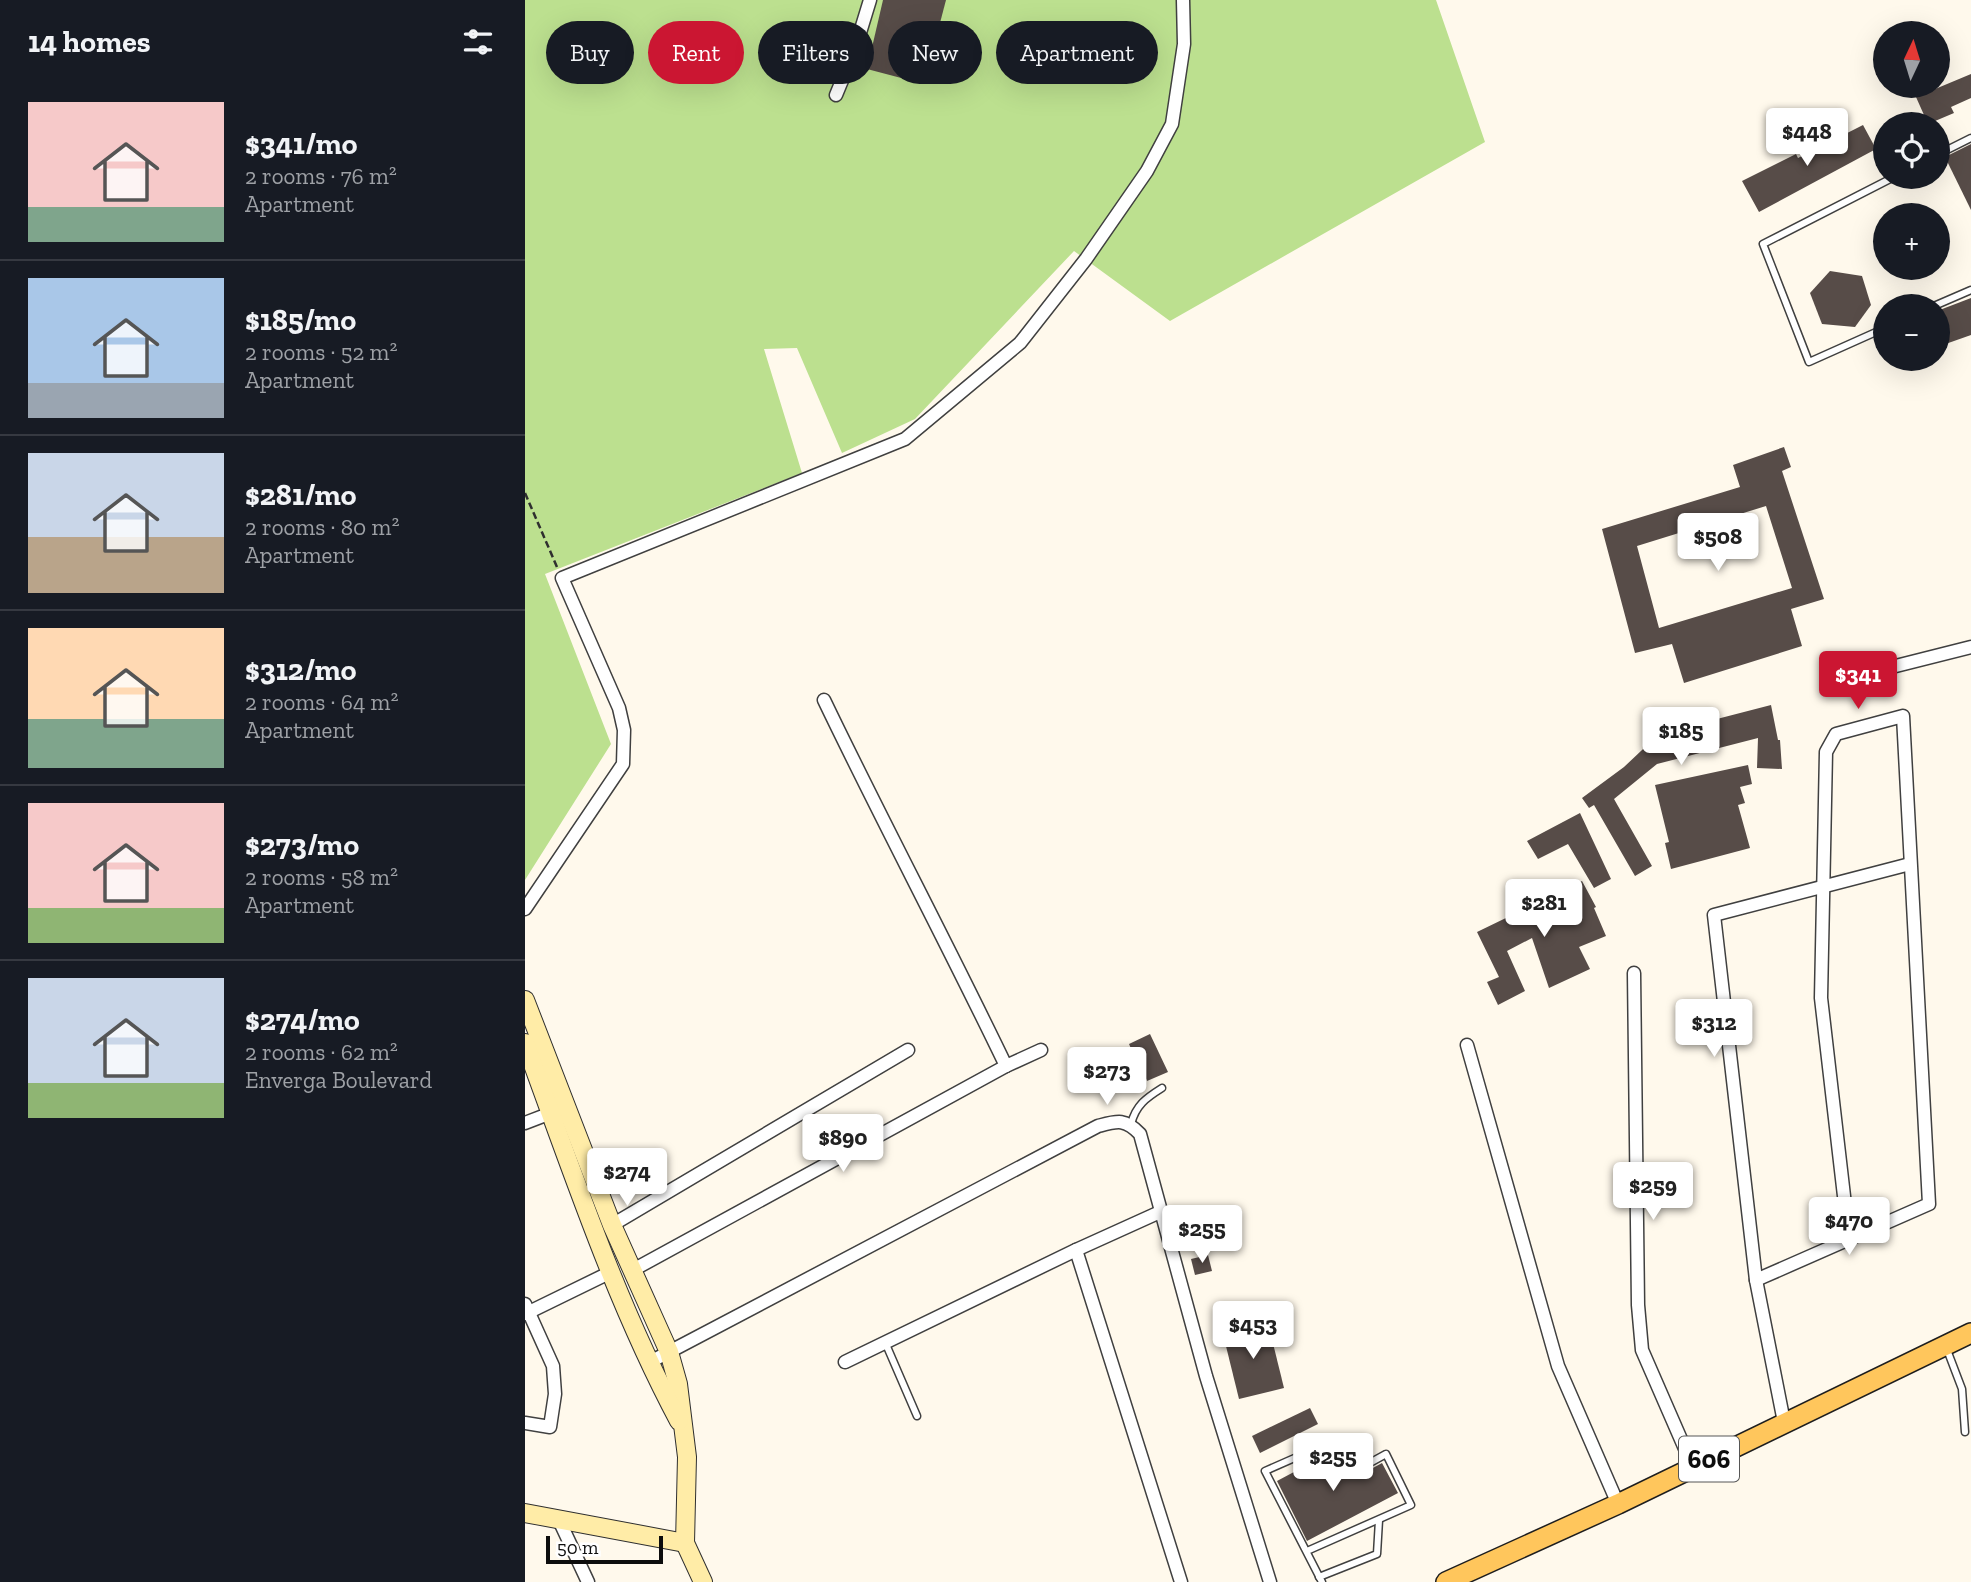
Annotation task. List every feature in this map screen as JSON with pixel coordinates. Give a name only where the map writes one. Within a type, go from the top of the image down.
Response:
[{"type":"main road","name":"606","points":[[1445,1582],[1618,1504],[1971,1333]]},
{"type":"street","points":[[836,95],[870,0]]},
{"type":"street","points":[[525,909],[623,764],[624,730],[618,708],[562,578],[905,439],[1020,343],[1086,259],[1147,171],[1172,124],[1184,44],[1183,0]]},
{"type":"street","points":[[1864,674],[1971,647]]},
{"type":"street","points":[[824,700],[1006,1066]]},
{"type":"street","points":[[1756,1280],[1929,1204],[1903,716],[1836,734],[1826,752],[1821,998],[1849,1239]]},
{"type":"street","points":[[1784,1422],[1756,1280],[1714,915],[1910,864]]},
{"type":"street","points":[[1634,973],[1638,1305],[1642,1350],[1693,1467]]},
{"type":"street","points":[[525,1000],[612,1225],[669,1352],[678,1384],[687,1457],[685,1543],[703,1582]]},
{"type":"street","points":[[525,1043],[648,1363],[682,1427]]},
{"type":"street","points":[[1467,1045],[1558,1366],[1618,1504]]},
{"type":"street","points":[[612,1225],[908,1049]]},
{"type":"street","points":[[631,1271],[1006,1066],[1041,1050]]},
{"type":"street","points":[[525,1123],[551,1113]]},
{"type":"street","points":[[648,1363],[1098,1126],[1116,1121],[1131,1124],[1140,1134],[1206,1376],[1270,1582]]},
{"type":"street","points":[[845,1362],[1160,1212]]},
{"type":"street","points":[[1076,1250],[1181,1582]]},
{"type":"street","points":[[525,1423],[550,1427],[555,1394],[553,1366],[526,1310],[611,1272]]},
{"type":"street","points":[[525,1513],[685,1543]]},
{"type":"street","points":[[559,1520],[588,1582]]},
{"type":"lane","points":[[1950,148],[1971,138]]},
{"type":"lane","points":[[1873,188],[1763,244],[1809,362],[1873,333]]},
{"type":"lane","points":[[1950,299],[1971,290]]},
{"type":"lane","points":[[1131,1124],[1134,1111],[1145,1098],[1162,1088]]},
{"type":"lane","points":[[885,1342],[917,1416]]},
{"type":"lane","points":[[1946,1345],[1962,1389],[1965,1432]]},
{"type":"lane","points":[[1307,1551],[1411,1505],[1386,1454],[1357,1470],[1340,1438],[1265,1471],[1321,1579],[1377,1554],[1379,1520]]},
{"type":"path","points":[[525,493],[562,578]]},
{"type":"green space","points":[[525,0],[1436,0],[1485,142],[1170,321],[1074,251],[915,419],[842,453],[797,348],[764,349],[802,473],[545,574],[611,744],[525,880]]},
{"type":"building","points":[[883,0],[946,0],[940,21],[888,21],[888,75],[874,71],[874,39]]},
{"type":"building","points":[[1971,74],[1971,98],[1951,107],[1954,113],[1950,115],[1950,112],[1923,112],[1916,98],[1950,98],[1950,83]]},
{"type":"building","points":[[1863,125],[1873,143],[1873,151],[1759,212],[1742,181],[1796,154],[1798,158]]},
{"type":"building","points":[[1971,144],[1971,210],[1950,167],[1950,154]]},
{"type":"building","points":[[1830,271],[1862,276],[1871,305],[1855,327],[1822,324],[1810,293]]},
{"type":"building","points":[[1971,298],[1971,335],[1950,342],[1950,306]]},
{"type":"building","points":[[1784,447],[1791,467],[1782,471],[1824,599],[1791,609],[1802,646],[1684,683],[1672,644],[1635,653],[1602,529],[1740,487],[1733,465]],"holes":[[[1766,506],[1792,588],[1659,628],[1637,546]]]},
{"type":"building","points":[[1771,705],[1780,740],[1782,769],[1757,768],[1758,738],[1657,764],[1614,799],[1652,866],[1635,876],[1594,805],[1589,808],[1582,798],[1624,767],[1659,734]]},
{"type":"building","points":[[1748,765],[1752,784],[1740,787],[1745,803],[1738,805],[1750,848],[1671,869],[1665,843],[1669,842],[1655,785]]},
{"type":"building","points":[[1580,813],[1611,879],[1594,888],[1568,844],[1538,859],[1527,841]]},
{"type":"building","points":[[1582,881],[1596,907],[1594,908],[1606,936],[1579,947],[1590,969],[1549,988],[1532,938],[1507,951],[1525,991],[1498,1005],[1487,982],[1499,977],[1477,932]]},
{"type":"building","points":[[1150,1034],[1168,1072],[1147,1081],[1145,1076],[1128,1084],[1117,1060],[1133,1053],[1129,1044]]},
{"type":"building","points":[[1208,1255],[1212,1271],[1195,1275],[1191,1259]]},
{"type":"building","points":[[1268,1323],[1284,1388],[1239,1399],[1223,1334]]},
{"type":"building","points":[[1310,1408],[1318,1424],[1260,1453],[1252,1436]]},
{"type":"building","points":[[1339,1448],[1355,1475],[1382,1463],[1398,1493],[1307,1541],[1277,1481]]}]
